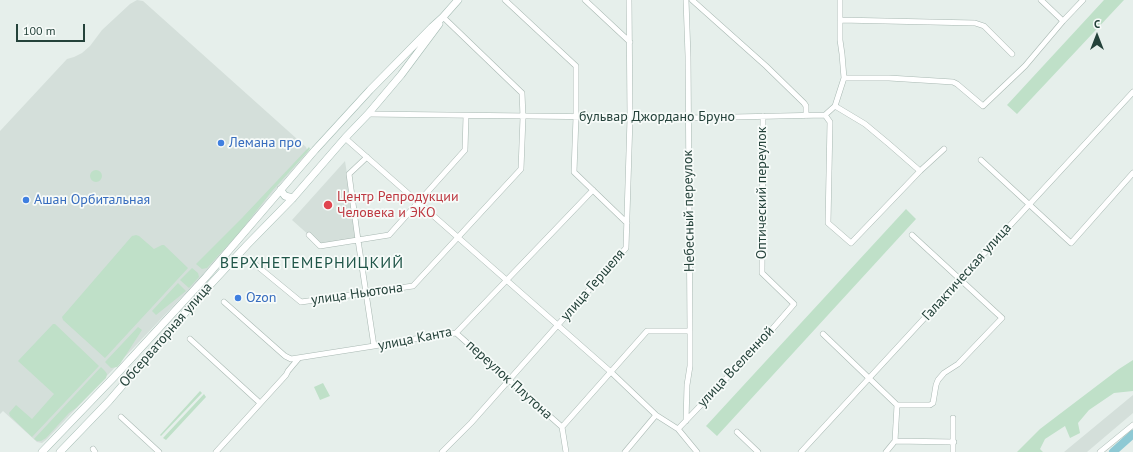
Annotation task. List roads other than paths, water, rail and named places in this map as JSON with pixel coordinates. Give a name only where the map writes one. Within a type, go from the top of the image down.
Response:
[{"type":"main road","name":"Обсерваторная улица","points":[[42,452],[206,277],[315,150],[370,90],[458,0]]},
{"type":"main road","name":"Обсерваторная улица","points":[[60,452],[109,401],[197,299],[293,198],[368,114],[401,75],[437,28],[443,17]]},
{"type":"main road","points":[[370,90],[377,92],[381,99]]},
{"type":"main road","points":[[281,189],[285,196],[293,198]]},
{"type":"main road","points":[[86,405],[91,411],[90,420]]},
{"type":"street","points":[[505,0],[576,66],[574,172],[627,223]]},
{"type":"street","points":[[585,0],[630,42]]},
{"type":"street","name":"улица Гершеля","points":[[442,452],[471,423],[626,248],[630,118],[629,0]]},
{"type":"street","name":"Небесный переулок","points":[[686,0],[688,56],[690,332],[690,366],[686,385],[686,421]]},
{"type":"street","points":[[692,0],[766,66],[804,103],[806,106],[806,116]]},
{"type":"street","points":[[840,0],[840,40],[844,78],[835,106],[825,115],[830,122],[828,223],[851,242],[944,149]]},
{"type":"street","points":[[1041,0],[1063,21]]},
{"type":"street","points":[[844,78],[889,78],[953,82],[983,106],[1025,66],[1083,0]]},
{"type":"street","name":"улица Ньютона","points":[[256,265],[301,302],[413,286],[521,170],[523,116],[522,93],[443,17]]},
{"type":"street","points":[[840,20],[975,23],[984,26],[1012,54]]},
{"type":"street","name":"Галактическая улица","points":[[801,452],[1133,92]]},
{"type":"street","points":[[835,106],[865,124],[920,172]]},
{"type":"street","name":"бульвар Джордано Бруно","points":[[368,114],[630,118],[825,115]]},
{"type":"street","points":[[309,235],[320,246],[389,235],[465,150],[466,116]]},
{"type":"street","name":"Оптический переулок","points":[[762,116],[762,273],[794,304]]},
{"type":"street","points":[[345,138],[612,373],[656,415],[678,429],[697,452]]},
{"type":"street","points":[[367,157],[349,174],[374,346]]},
{"type":"street","points":[[981,160],[1071,243],[1133,173]]},
{"type":"street","name":"улица Канта","points":[[224,302],[290,359],[456,333],[593,190]]},
{"type":"street","points":[[823,334],[897,405],[930,405],[933,403],[938,380],[944,373],[958,364],[1002,318],[912,235]]},
{"type":"street","name":"улица Вселенной","points":[[678,429],[761,342],[794,304]]},
{"type":"street","points":[[566,452],[562,427],[612,373],[647,331],[690,332]]},
{"type":"street","name":"переулок Плутона","points":[[456,333],[562,427]]},
{"type":"street","points":[[190,339],[260,403]]},
{"type":"street","points":[[216,452],[286,375],[299,358]]},
{"type":"street","points":[[886,452],[895,441],[897,405]]},
{"type":"street","points":[[625,452],[656,415]]},
{"type":"street","points":[[121,418],[159,452]]},
{"type":"street","points":[[953,418],[954,452]]},
{"type":"street","points":[[1100,452],[1133,425]]},
{"type":"street","points":[[737,432],[758,452]]},
{"type":"street","points":[[895,441],[954,442]]},
{"type":"waterway","points":[[1113,452],[1133,434]]},
{"type":"place","name":"Лемана про","points":[[221,143]]},
{"type":"place","name":"Ашан Орбитальная","points":[[26,200]]},
{"type":"place","name":"Центр Репродукции Человека и ЭКО","points":[[328,205]]},
{"type":"place","name":"Ozon","points":[[238,298]]},
{"type":"district","name":"ВЕРХНЕТЕМЕРНИЦКИЙ","points":[[312,263]]}]
